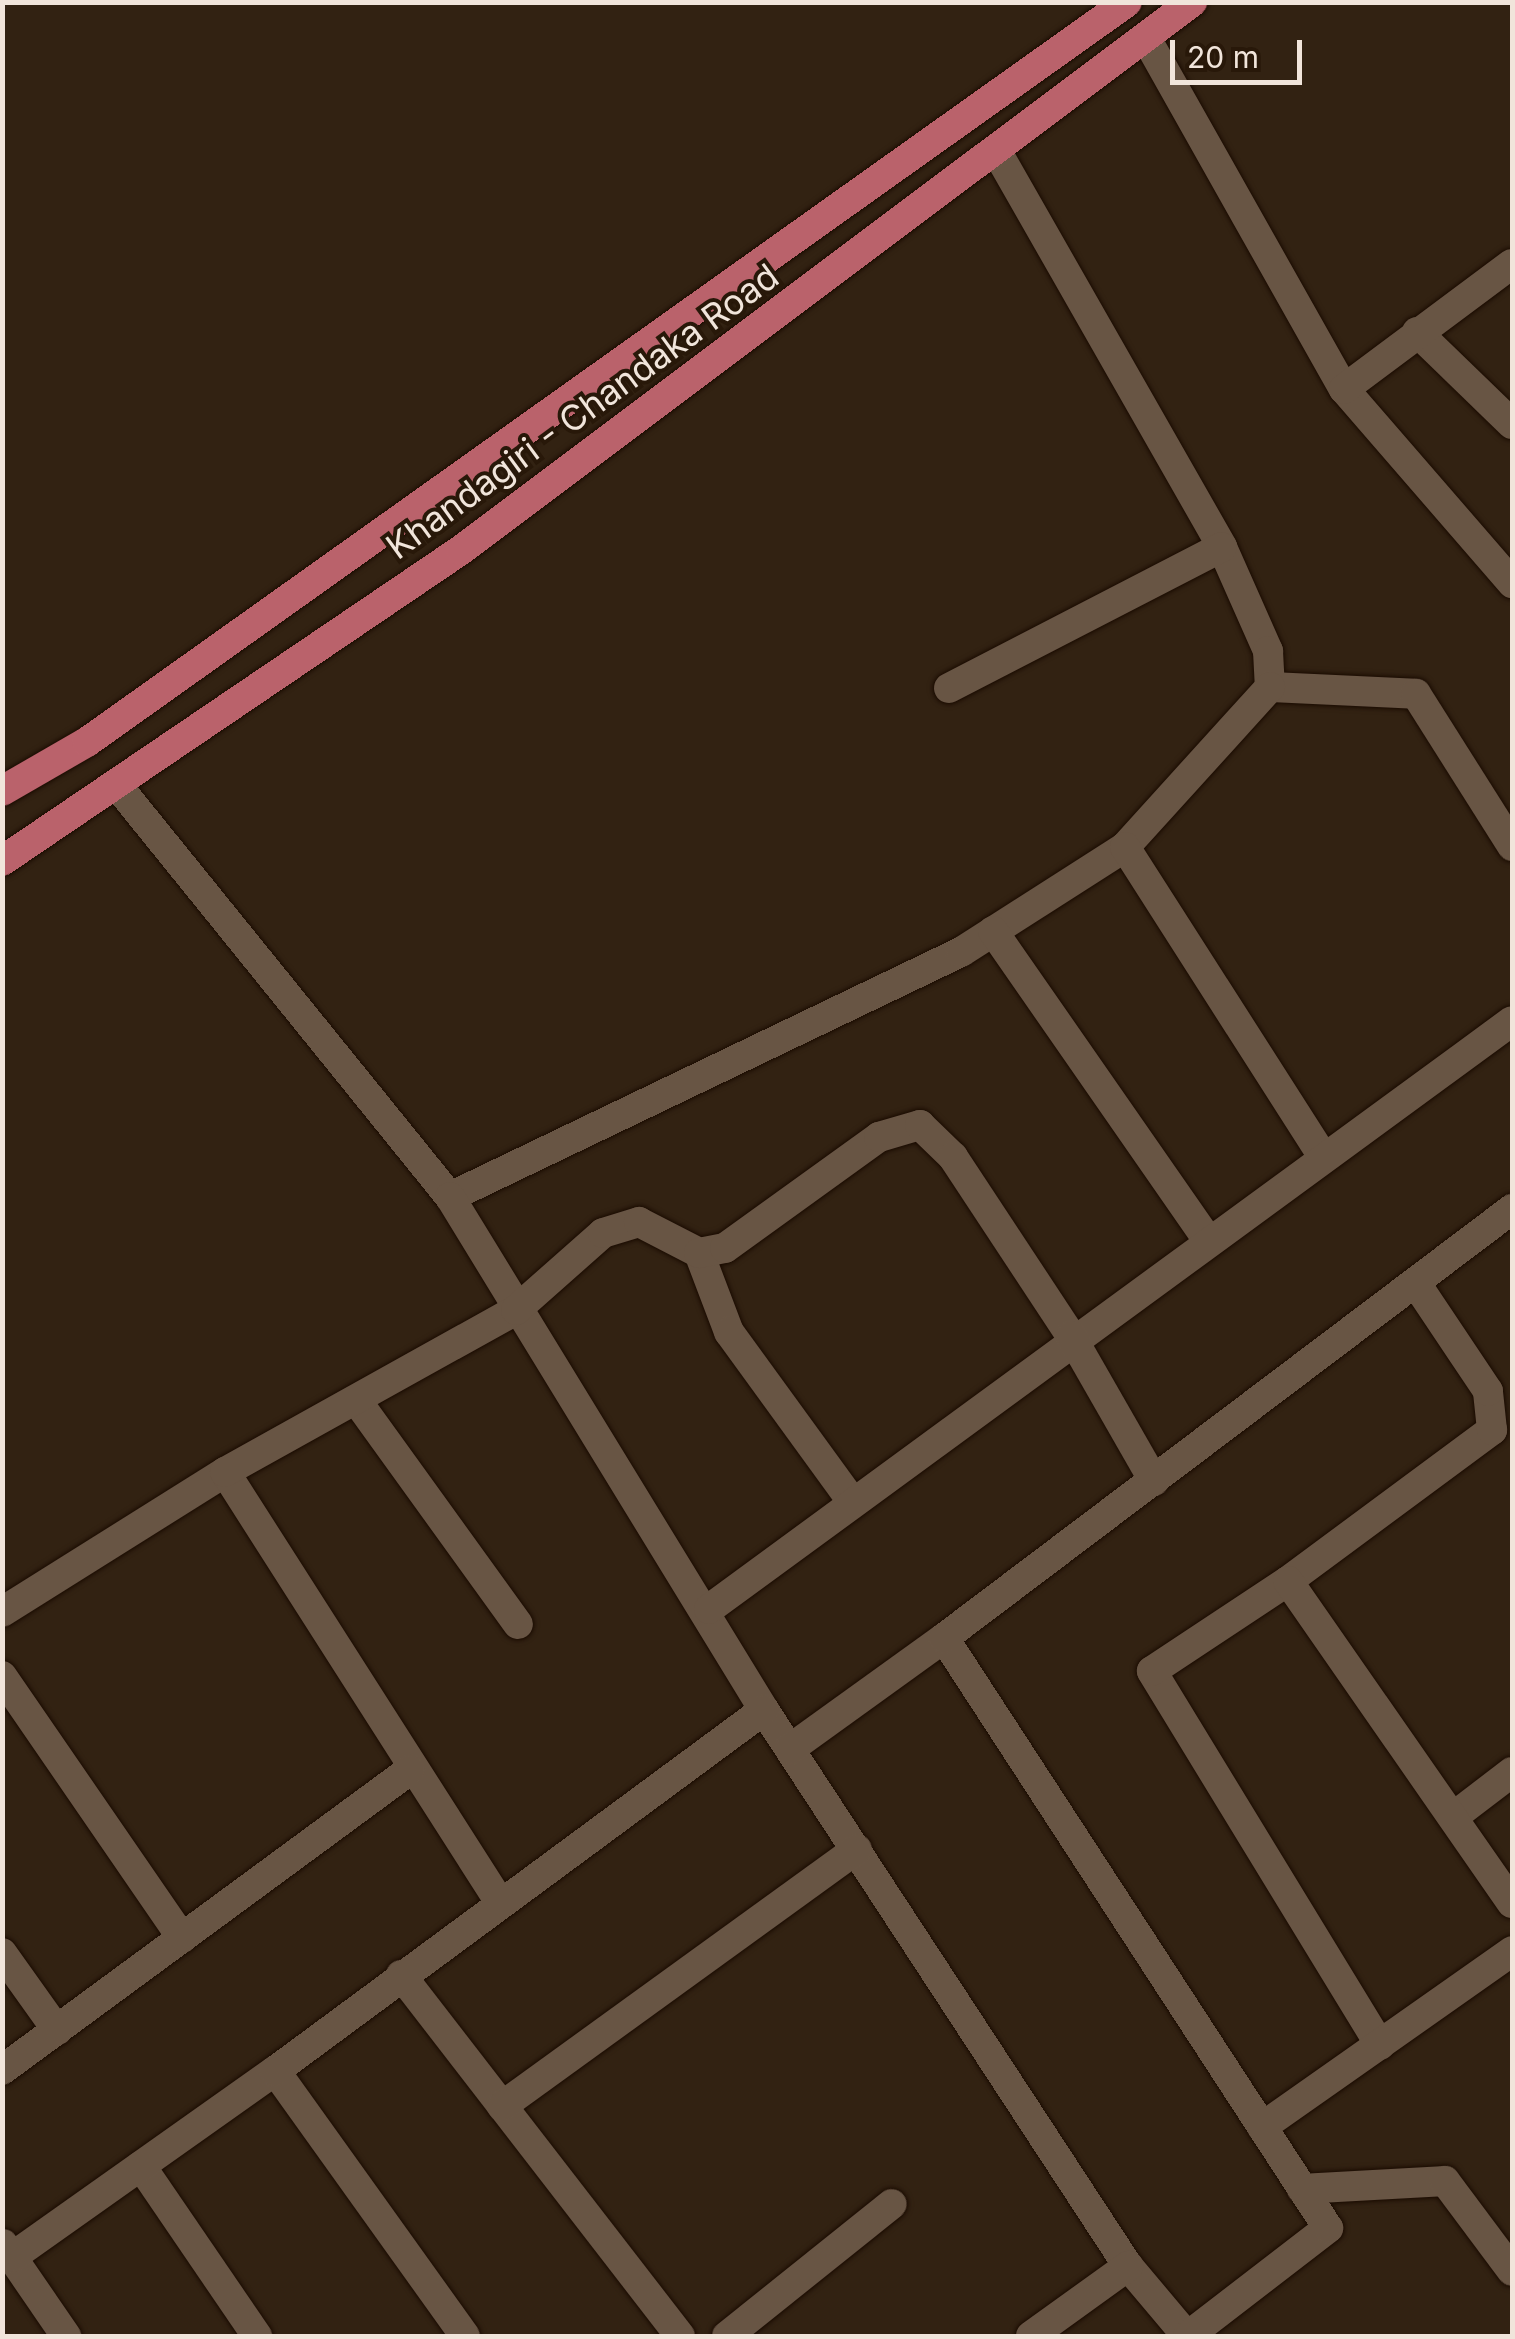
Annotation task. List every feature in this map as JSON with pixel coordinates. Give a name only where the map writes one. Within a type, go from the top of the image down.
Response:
[{"type":"main road","name":"Khandagiri - Chandaka Road","points":[[2,791],[87,742],[1127,2]]},
{"type":"main road","name":"Khandagiri - Chandaka Road","points":[[2,861],[678,390],[1192,2]]},
{"type":"main road","points":[[646,346],[678,390]]},
{"type":"street","points":[[1146,38],[1344,389],[1512,583]]},
{"type":"street","points":[[450,1197],[611,1126],[993,931],[1125,847],[1270,686],[1268,651],[1222,547],[997,152]]},
{"type":"street","points":[[1344,389],[1512,264]]},
{"type":"street","points":[[1417,332],[1512,424]]},
{"type":"street","points":[[950,688],[1222,547]]},
{"type":"street","points":[[1270,686],[1416,694],[1512,846]]},
{"type":"street","points":[[116,784],[450,1197],[516,1310],[709,1609],[764,1710],[1128,2266],[1187,2336],[1328,2228],[944,1638]]},
{"type":"street","points":[[1125,847],[1322,1156]]},
{"type":"street","points":[[993,931],[1206,1238]]},
{"type":"street","points":[[709,1609],[1071,1336],[1512,1022]]},
{"type":"street","points":[[700,1253],[745,1239],[879,1137],[920,1125],[953,1157],[1071,1336],[1154,1481]]},
{"type":"street","points":[[790,1750],[1512,1210]]},
{"type":"street","points":[[2,1612],[225,1472],[516,1310],[622,1225],[638,1222],[700,1253],[730,1332],[851,1500]]},
{"type":"street","points":[[1380,2044],[1152,1672],[1288,1580],[1492,1430],[1488,1390],[1417,1284]]},
{"type":"street","points":[[357,1401],[518,1624]]},
{"type":"street","points":[[225,1472],[410,1770],[498,1901]]},
{"type":"street","points":[[1288,1580],[1457,1814],[1512,1903]]},
{"type":"street","points":[[2,1676],[182,1938]]},
{"type":"street","points":[[66,2336],[7,2250],[141,2166],[275,2071],[498,1901],[764,1710]]},
{"type":"street","points":[[2,2070],[410,1770]]},
{"type":"street","points":[[1457,1814],[1512,1772]]},
{"type":"street","points":[[502,2106],[856,1849]]},
{"type":"street","points":[[2,1952],[57,2030]]},
{"type":"street","points":[[1262,2127],[1512,1952]]},
{"type":"street","points":[[400,1975],[680,2336]]},
{"type":"street","points":[[275,2071],[466,2336]]},
{"type":"street","points":[[141,2166],[257,2336]]},
{"type":"street","points":[[1302,2189],[1446,2180],[1512,2271]]},
{"type":"street","points":[[727,2336],[892,2204]]},
{"type":"street","points":[[1032,2336],[1128,2266]]}]
